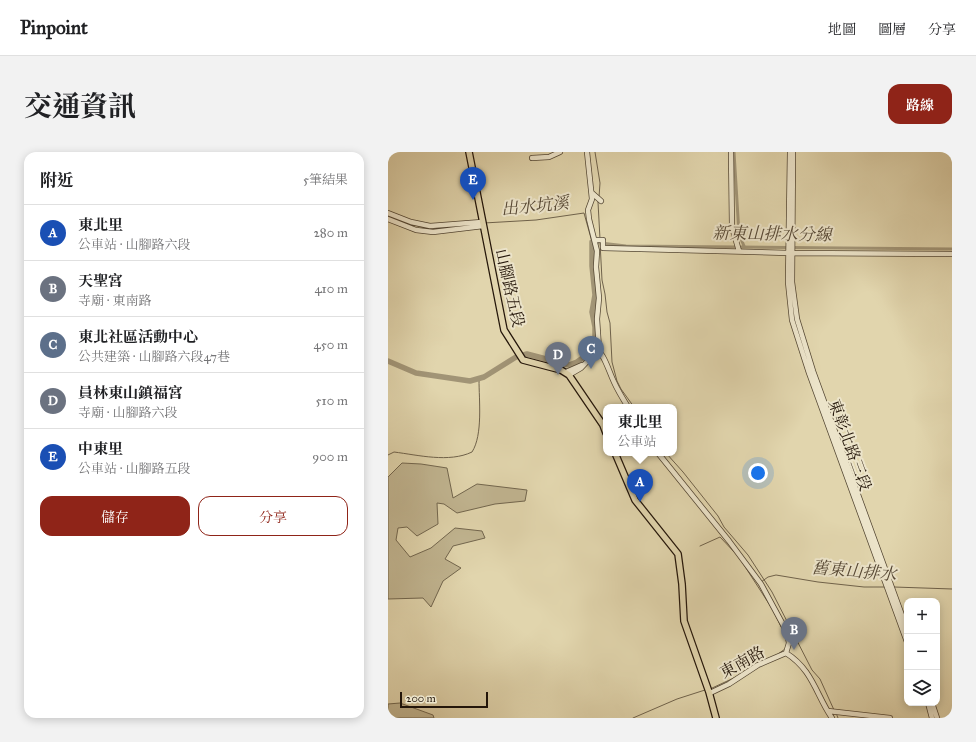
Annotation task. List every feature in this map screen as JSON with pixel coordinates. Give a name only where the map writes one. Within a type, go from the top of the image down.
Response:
[{"type":"main road","name":"山腳路五段","points":[[469,152],[504,330],[523,360],[559,370]]},
{"type":"main road","points":[[559,370],[568,374],[603,427]]},
{"type":"main road","points":[[616,456],[635,500],[678,554],[682,584],[684,621],[709,690],[716,718]]},
{"type":"street","points":[[532,158],[549,157],[560,152]]},
{"type":"street","points":[[568,374],[581,368],[599,349],[597,319],[600,298],[596,267],[597,252],[588,210],[592,199],[592,192],[587,152]]},
{"type":"street","points":[[731,152],[732,227],[740,251]]},
{"type":"street","points":[[790,152],[790,253]]},
{"type":"street","points":[[790,244],[793,152]]},
{"type":"street","points":[[592,192],[601,201]]},
{"type":"street","points":[[388,213],[412,222],[430,226],[483,224]]},
{"type":"street","points":[[388,219],[416,230],[433,232],[483,224]]},
{"type":"street","points":[[595,240],[603,240],[603,248],[790,253],[952,254]]},
{"type":"street","name":"東彰北路三段","points":[[790,253],[797,319],[804,346],[904,621]]},
{"type":"street","name":"東彰北路三段","points":[[790,253],[788,282],[792,320],[809,373],[904,634]]},
{"type":"street","points":[[591,342],[599,349],[603,356],[614,384],[626,404]]},
{"type":"street","points":[[559,370],[560,360]]},
{"type":"street","points":[[660,456],[752,571],[787,632],[789,643],[786,653]]},
{"type":"street","name":"東南路","points":[[709,690],[729,684],[758,665],[786,653],[797,662],[815,685],[832,718]]},
{"type":"street","points":[[929,706],[932,718]]},
{"type":"street","points":[[933,706],[937,718]]},
{"type":"street","points":[[828,711],[890,718]]},
{"type":"shaded area","points":[[402,463],[447,468],[453,498],[477,484],[527,490],[525,501],[495,504],[457,513],[444,504],[437,503],[438,524],[417,536],[407,527],[398,528],[396,540],[410,557],[431,548],[455,528],[482,531],[485,538],[453,546],[445,559],[461,568],[443,581],[431,607],[423,598],[388,599],[388,477]]},
{"type":"shaded area","points":[[400,703],[433,715],[434,718],[388,718],[388,704]]},
{"type":"waterway","points":[[595,152],[600,183],[599,197]]},
{"type":"waterway","points":[[734,152],[739,234],[744,246]]},
{"type":"waterway","points":[[598,202],[600,239]]},
{"type":"waterway","name":"出水坑溪","points":[[484,223],[536,220],[584,213],[592,242]]},
{"type":"waterway","name":"出水坑溪","points":[[388,216],[399,220]]},
{"type":"waterway","name":"出水坑溪","points":[[413,225],[427,228]]},
{"type":"waterway","name":"新東山排水分線","points":[[592,242],[626,246],[952,249]]},
{"type":"waterway","points":[[388,361],[416,373],[470,381],[484,377],[516,357],[527,354],[569,365],[577,362],[588,354],[593,346],[595,338],[595,327],[592,312],[595,295],[592,266],[592,242]]},
{"type":"waterway","points":[[600,242],[602,280],[610,323],[612,362],[617,381],[632,404]]},
{"type":"waterway","points":[[388,455],[394,452],[444,458],[472,452],[478,436],[479,427],[479,380]]},
{"type":"waterway","points":[[669,456],[718,516],[724,527],[748,555],[772,592],[812,670],[820,679],[834,710]]},
{"type":"waterway","points":[[700,546],[720,537],[737,555]]},
{"type":"waterway","points":[[742,562],[773,610],[785,635]]},
{"type":"waterway","name":"舊東山排水","points":[[761,582],[768,577],[776,575],[818,582],[864,587],[885,587]]},
{"type":"waterway","name":"舊東山排水","points":[[894,587],[952,589]]},
{"type":"waterway","points":[[778,654],[785,649]]},
{"type":"waterway","points":[[710,689],[736,677]]},
{"type":"waterway","points":[[633,718],[677,699],[705,690]]},
{"type":"waterway","points":[[836,713],[838,718]]},
{"type":"place","name":"中東里","points":[[473,200]]},
{"type":"place","name":"東北社區活動中心","points":[[591,369]]},
{"type":"place","name":"員林東山鎮福宮","points":[[558,375]]},
{"type":"place","name":"東北里","points":[[640,502]]},
{"type":"place","name":"天聖宮","points":[[794,650]]}]
